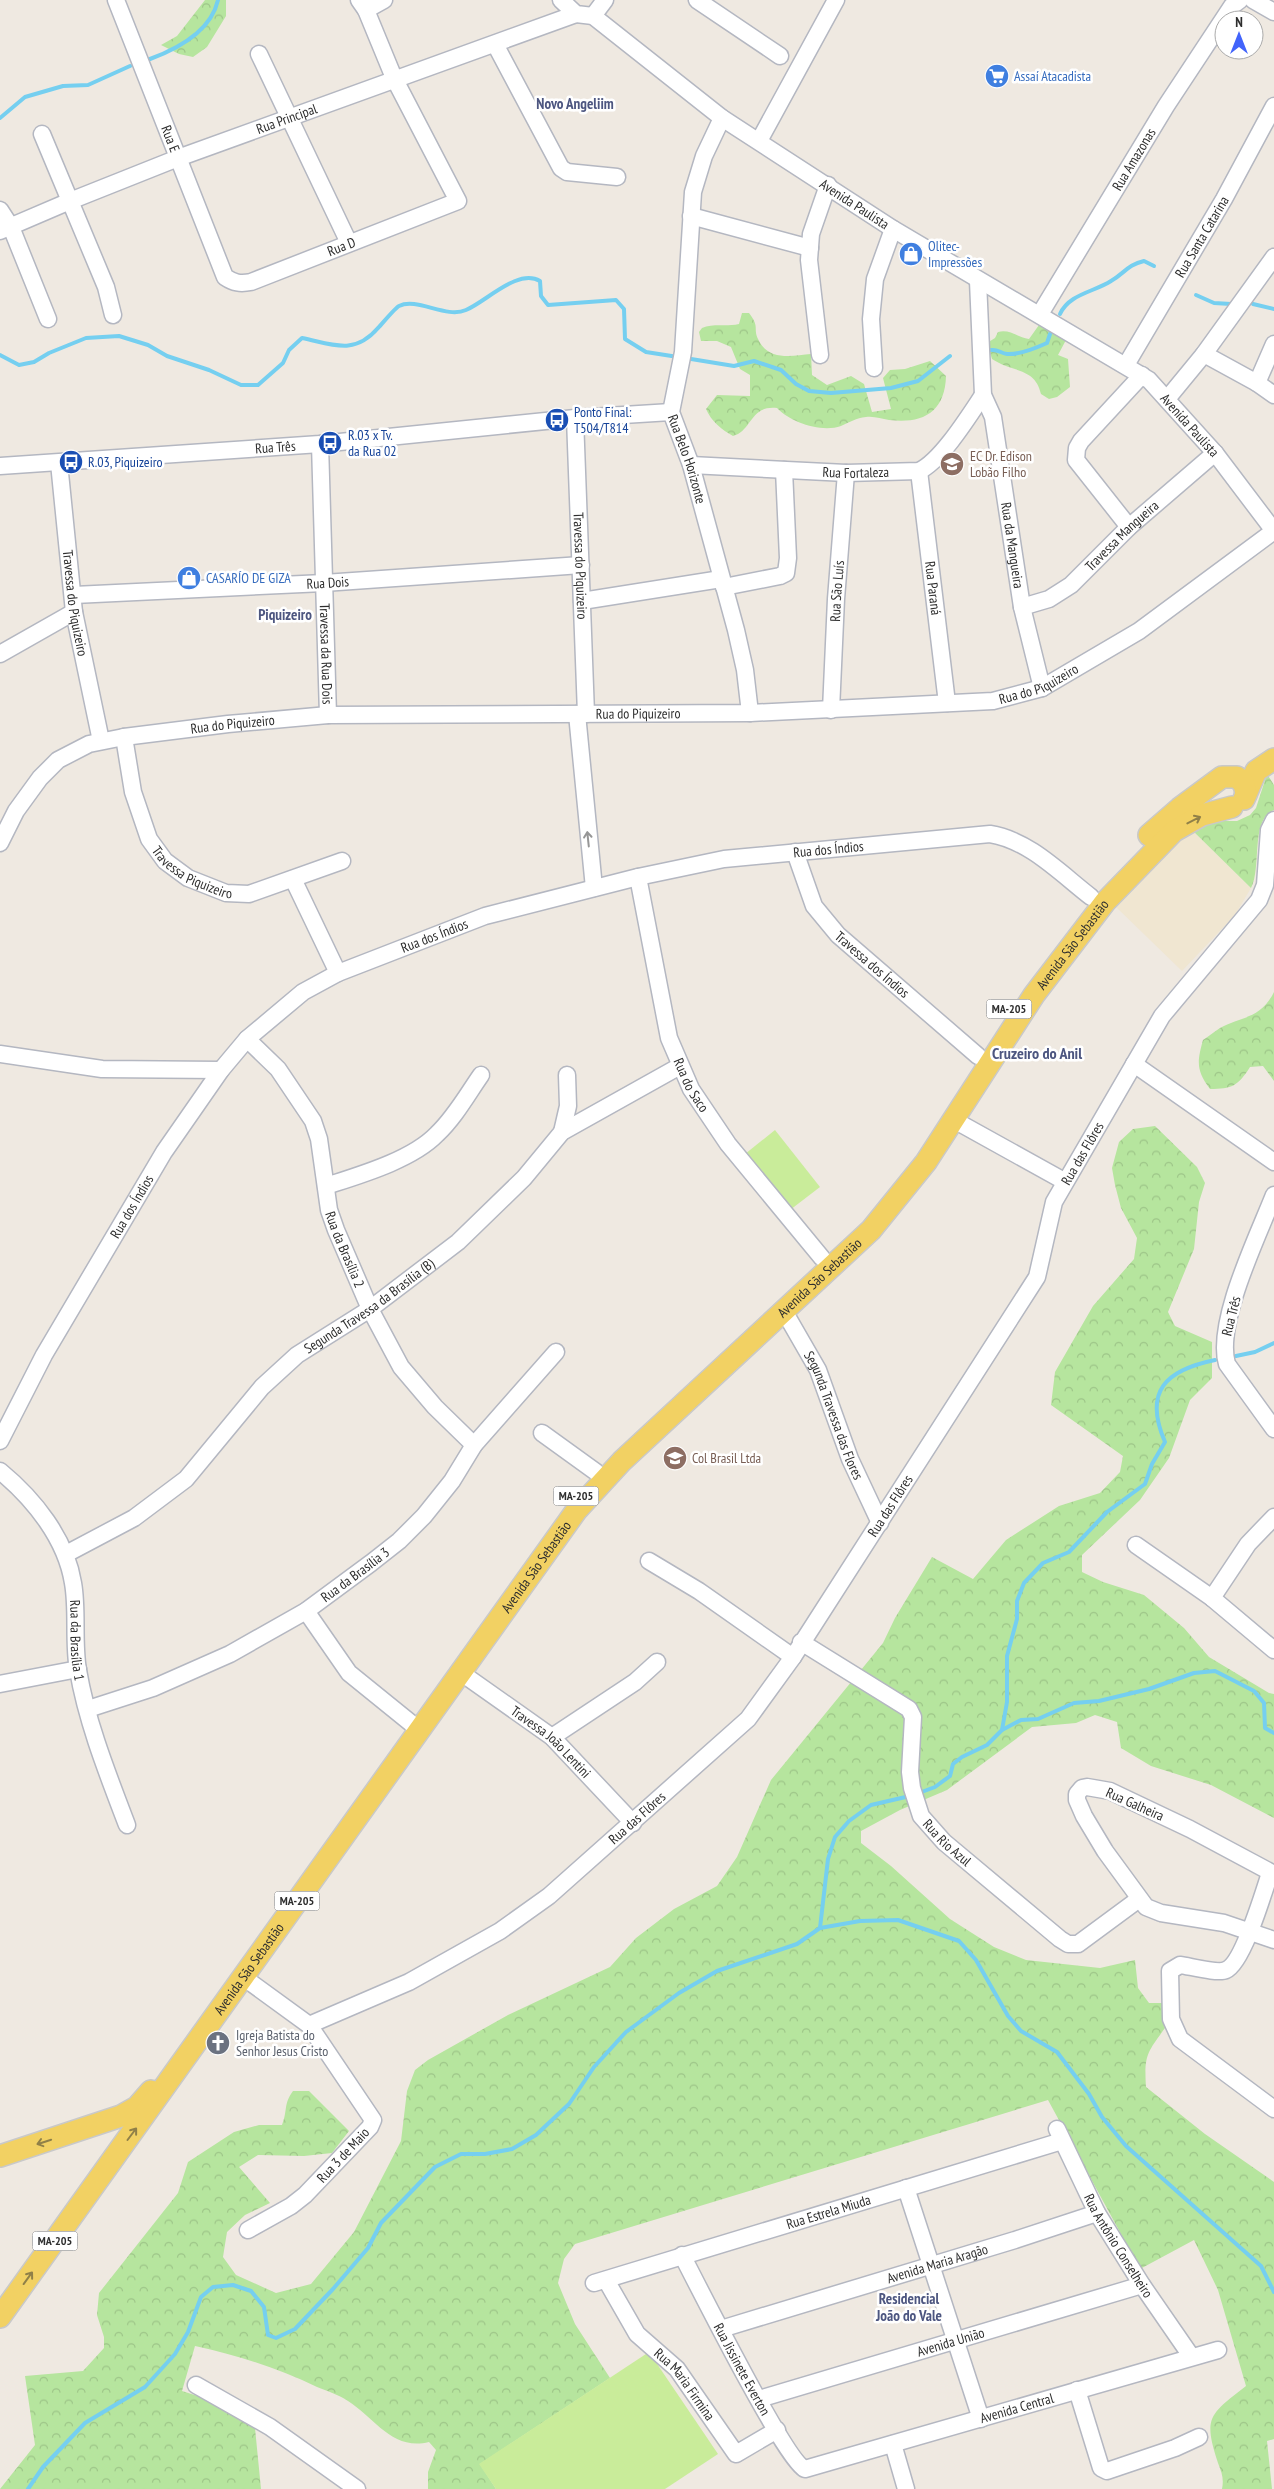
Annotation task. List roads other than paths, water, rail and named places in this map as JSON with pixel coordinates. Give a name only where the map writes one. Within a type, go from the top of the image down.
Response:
[{"type":"main road","name":"Avenida São Sebastião","points":[[0,2156],[121,2116],[144,2100],[412,1724],[492,1608],[596,1472],[625,1441],[760,1319],[862,1220],[900,1178],[939,1121],[978,1056],[1050,950],[1091,898],[1152,832],[1220,778],[1274,743]]},
{"type":"main road","points":[[1220,778],[1214,789],[1215,799],[1222,806],[1239,800],[1256,771],[1274,759]]},
{"type":"main road","name":"Avenida São Sebastião","points":[[0,2317],[558,1535],[601,1482],[871,1230],[906,1190],[954,1120],[1034,996],[1105,902],[1174,831],[1202,815],[1239,800]]},
{"type":"main road","points":[[87,2128],[102,2131],[108,2136],[111,2147],[109,2165]]},
{"type":"street","name":"Rua E","points":[[116,0],[225,277]]},
{"type":"street","points":[[384,0],[363,5],[394,78]]},
{"type":"street","points":[[561,0],[576,14],[593,16],[606,0]]},
{"type":"street","points":[[697,0],[780,56]]},
{"type":"street","points":[[759,142],[836,0]]},
{"type":"street","points":[[1253,0],[1274,12]]},
{"type":"street","name":"Rua Amazonas","points":[[1040,314],[1166,106],[1236,3]]},
{"type":"street","name":"Rua Principal","points":[[5,229],[70,200],[178,158],[394,78],[496,44],[576,14]]},
{"type":"street","name":"Avenida Paulista","points":[[593,16],[722,118],[828,185],[893,229],[978,281],[1040,314],[1142,375],[1159,388],[1215,453],[1274,531]]},
{"type":"street","points":[[496,44],[561,168],[567,172],[617,177]]},
{"type":"street","points":[[259,54],[349,244]]},
{"type":"street","name":"Rua D","points":[[225,277],[232,283],[251,282],[458,201],[394,78]]},
{"type":"street","name":"Rua Santa Catarina","points":[[1126,365],[1224,199],[1274,106]]},
{"type":"street","name":"Rua Belo Horizonte","points":[[722,118],[704,156],[692,192],[682,359],[671,412],[692,465],[745,670],[750,713]]},
{"type":"street","points":[[42,134],[106,287],[113,315]]},
{"type":"street","points":[[820,355],[809,260],[811,234],[828,185]]},
{"type":"street","points":[[0,210],[5,229],[48,318]]},
{"type":"street","points":[[691,216],[810,248]]},
{"type":"street","points":[[874,368],[871,319],[875,279],[893,229]]},
{"type":"street","points":[[1167,399],[1204,354],[1274,257]]},
{"type":"street","name":"Rua da Mangueira","points":[[978,281],[983,395],[993,417],[1000,452],[1022,606],[1042,688]]},
{"type":"street","points":[[1257,383],[1274,344]]},
{"type":"street","points":[[1204,354],[1257,383],[1274,396]]},
{"type":"street","points":[[1129,527],[1076,460],[1075,455],[1081,441],[1142,375]]},
{"type":"street","points":[[919,471],[928,467],[964,423],[983,395]]},
{"type":"street","name":"Rua Três","points":[[0,466],[320,444],[575,418],[671,412]]},
{"type":"street","name":"Travessa do Piquizeiro","points":[[575,418],[582,601],[582,714],[594,888]]},
{"type":"street","name":"Travessa da Rua Dois","points":[[320,444],[328,715]]},
{"type":"street","name":"Travessa Mangueira","points":[[1022,606],[1049,599],[1071,585],[1129,527],[1215,453]]},
{"type":"street","name":"Travessa do Piquizeiro","points":[[59,463],[74,595],[74,612],[102,741]]},
{"type":"street","name":"Rua Fortaleza","points":[[692,465],[846,473],[919,471]]},
{"type":"street","points":[[582,601],[780,576],[786,572],[788,558],[784,470]]},
{"type":"street","name":"Rua Paraná","points":[[919,471],[946,703]]},
{"type":"street","name":"Rua São Luís","points":[[831,710],[836,599],[846,473]]},
{"type":"street","name":"Rua do Piquizeiro","points":[[0,843],[16,811],[40,778],[58,760],[75,749],[102,741],[228,724],[328,715],[750,713],[993,701],[1042,688],[1139,631],[1274,531]]},
{"type":"street","name":"Rua Dois","points":[[74,595],[324,583],[580,565]]},
{"type":"street","points":[[0,654],[74,612]]},
{"type":"street","name":"Travessa Piquizeiro","points":[[124,738],[133,792],[149,839],[165,861],[188,878],[226,893],[249,894],[342,861]]},
{"type":"street","name":"Rua das Flôres","points":[[309,2025],[409,1982],[500,1930],[549,1896],[748,1719],[793,1657],[800,1642],[880,1523],[1037,1277],[1054,1202],[1162,1016],[1259,900],[1266,885],[1269,830],[1274,821]]},
{"type":"street","name":"Rua dos Índios","points":[[0,1441],[44,1355],[221,1070],[248,1039],[303,992],[338,973],[485,916],[638,877],[724,859],[982,834],[998,836],[1015,842],[1035,854],[1091,898]]},
{"type":"street","name":"Travessa dos Índios","points":[[795,852],[814,906],[838,935],[978,1056]]},
{"type":"street","name":"Rua do Saco","points":[[638,877],[669,1038],[691,1089],[728,1144],[822,1258]]},
{"type":"street","points":[[294,879],[338,973]]},
{"type":"street","name":"Rua da Brasília 2","points":[[248,1039],[278,1069],[313,1121],[319,1139],[329,1210],[336,1230],[370,1309],[400,1367],[435,1407],[474,1445]]},
{"type":"street","points":[[0,1054],[102,1069],[221,1070]]},
{"type":"street","points":[[1134,1064],[1274,1162]]},
{"type":"street","name":"Segunda Travessa da Brasília (B)","points":[[66,1554],[134,1518],[161,1500],[186,1479],[243,1408],[290,1362],[322,1338],[370,1309],[465,1235],[524,1178],[562,1132],[680,1066]]},
{"type":"street","points":[[326,1186],[372,1172],[418,1148],[436,1136],[481,1075]]},
{"type":"street","points":[[562,1132],[568,1106],[567,1075]]},
{"type":"street","points":[[954,1120],[1064,1182]]},
{"type":"street","name":"Rua Três","points":[[1274,1195],[1232,1304],[1223,1352],[1227,1364],[1274,1429]]},
{"type":"street","name":"Segunda Travessa das Flores","points":[[784,1311],[818,1370],[850,1459],[880,1523]]},
{"type":"street","name":"Rua da Brasília 3","points":[[88,1710],[191,1672],[230,1654],[306,1611],[399,1541],[424,1516],[452,1481],[474,1445],[556,1352]]},
{"type":"street","points":[[542,1433],[596,1472]]},
{"type":"street","name":"Rua da Brasília 1","points":[[0,1471],[14,1483],[41,1514],[66,1554],[73,1583],[78,1669],[104,1764],[127,1825]]},
{"type":"street","points":[[1212,1598],[1248,1544],[1274,1517]]},
{"type":"street","points":[[1136,1545],[1212,1598],[1274,1650]]},
{"type":"street","points":[[649,1561],[699,1591],[793,1657]]},
{"type":"street","points":[[306,1611],[349,1673],[412,1724]]},
{"type":"street","name":"Rua Rio Azul","points":[[800,1642],[909,1709],[913,1717],[910,1772],[914,1795],[921,1816],[944,1842],[1068,1944],[1083,1942],[1139,1899]]},
{"type":"street","points":[[552,1737],[635,1682],[657,1662]]},
{"type":"street","points":[[0,1684],[78,1669]]},
{"type":"street","name":"Travessa João Lentini","points":[[460,1672],[552,1737],[633,1823]]},
{"type":"street","name":"Rua Galheira","points":[[1139,1899],[1105,1851],[1084,1816],[1077,1800],[1077,1794],[1082,1788],[1099,1788],[1110,1791],[1190,1829],[1272,1873]]},
{"type":"street","points":[[1272,1873],[1251,1930],[1226,1970],[1180,1965],[1170,1971],[1170,2019],[1180,2039],[1274,2109]]},
{"type":"street","points":[[1139,1899],[1146,1907],[1161,1913],[1224,1923],[1251,1930],[1274,1940]]},
{"type":"street","name":"Rua 3 de Maio","points":[[243,1978],[309,2025],[370,2116],[372,2123],[304,2195],[291,2206],[248,2230]]},
{"type":"street","name":"Rua Estrela Miuda","points":[[600,2281],[906,2188],[1060,2135]]},
{"type":"street","name":"Rua Antônio Conselheiro","points":[[1060,2135],[1097,2212],[1142,2285],[1191,2356]]},
{"type":"street","points":[[906,2188],[981,2419]]},
{"type":"street","name":"Avenida Maria Aragão","points":[[721,2329],[1097,2212]]},
{"type":"street","name":"Rua Jissinete Everton","points":[[682,2255],[777,2430],[800,2467],[805,2469],[814,2468]]},
{"type":"street","name":"Rua Maria Firmina","points":[[600,2281],[636,2334],[677,2369],[736,2454],[777,2430]]},
{"type":"street","name":"Avenida União","points":[[759,2399],[956,2342],[1142,2285]]},
{"type":"street","name":"Avenida Central","points":[[814,2468],[1191,2356],[1218,2350]]},
{"type":"street","points":[[196,2384],[270,2427],[357,2489]]},
{"type":"street","points":[[1077,2390],[1102,2468],[1107,2471],[1175,2448],[1199,2437]]},
{"type":"street","points":[[893,2444],[906,2489]]},
{"type":"waterway","points":[[150,59],[182,44],[201,30],[214,11],[218,0]]},
{"type":"waterway","points":[[0,118],[25,97],[63,86],[88,85],[130,66]]},
{"type":"waterway","points":[[1060,314],[1069,302],[1111,281],[1130,267],[1144,261],[1154,266]]},
{"type":"waterway","points":[[0,355],[19,365],[34,362],[49,353],[86,338],[119,336],[148,345],[167,356],[209,370],[241,385],[258,385],[283,363],[289,350],[302,338],[333,345],[351,345],[369,337],[399,306],[414,304],[458,312],[474,306],[512,282],[531,278],[540,281],[541,296],[548,305],[616,300],[624,309],[625,339],[646,352],[678,357]]},
{"type":"waterway","points":[[1196,295],[1214,303],[1231,304]]},
{"type":"waterway","points":[[1253,304],[1274,309]]},
{"type":"waterway","points":[[991,350],[1007,354],[1022,352],[1047,343],[1050,334]]},
{"type":"waterway","points":[[685,358],[734,366],[754,361],[781,370],[796,384],[809,391],[831,393],[891,388],[918,381],[950,356]]},
{"type":"waterway","points":[[1236,1356],[1255,1352],[1274,1343]]},
{"type":"waterway","points":[[1002,1730],[1007,1702],[1007,1656],[1017,1619],[1017,1601],[1024,1583],[1043,1563],[1069,1552],[1107,1512],[1145,1484],[1152,1464],[1165,1442],[1159,1424],[1157,1409],[1158,1396],[1163,1386],[1183,1370],[1215,1360]]},
{"type":"waterway","points":[[919,1793],[935,1787],[950,1776],[953,1764],[962,1757],[987,1745],[1002,1730],[1021,1720],[1038,1719],[1074,1703],[1099,1701],[1149,1689],[1194,1673],[1215,1671],[1254,1691],[1264,1703],[1265,1728],[1274,1733]]},
{"type":"waterway","points":[[28,2489],[43,2467],[85,2423],[145,2387],[175,2354],[188,2332],[201,2297],[213,2287],[233,2285],[251,2291],[264,2307],[268,2335],[276,2338],[295,2329],[368,2248],[381,2223],[435,2167],[461,2154],[485,2154],[512,2149],[536,2135],[569,2104],[594,2067],[626,2032],[679,1993],[717,1971],[797,1944],[820,1928],[828,1859],[835,1837],[849,1821],[871,1805],[910,1796]]},
{"type":"waterway","points":[[820,1928],[860,1921],[898,1920],[959,1941],[976,1960],[1008,2016],[1021,2031],[1057,2052],[1089,2094],[1102,2117],[1126,2146],[1261,2266],[1274,2292]]},
{"type":"place","name":"Assaí Atacadista","points":[[997,76]]},
{"type":"place","name":"Olitec- Impressões","points":[[911,254]]},
{"type":"place","name":"Ponto Final: T504/T814","points":[[557,420]]},
{"type":"place","name":"R.03 x Tv. da Rua 02","points":[[330,443]]},
{"type":"place","name":"R.03, Piquizeiro","points":[[71,462]]},
{"type":"place","name":"EC Dr. Edison Lobão Filho","points":[[952,464]]},
{"type":"place","name":"CASARÍO DE GIZA","points":[[189,578]]},
{"type":"place","name":"Col Brasil Ltda","points":[[675,1458]]},
{"type":"place","name":"Igreja Batista do Senhor Jesus Cristo","points":[[218,2043]]},
{"type":"district","name":"Novo Angeliim","points":[[575,104]]},
{"type":"district","name":"Piquizeiro","points":[[285,615]]},
{"type":"district","name":"Cruzeiro do Anil","points":[[1037,1053]]},
{"type":"district","name":"Residencial João do Vale","points":[[909,2308]]}]
